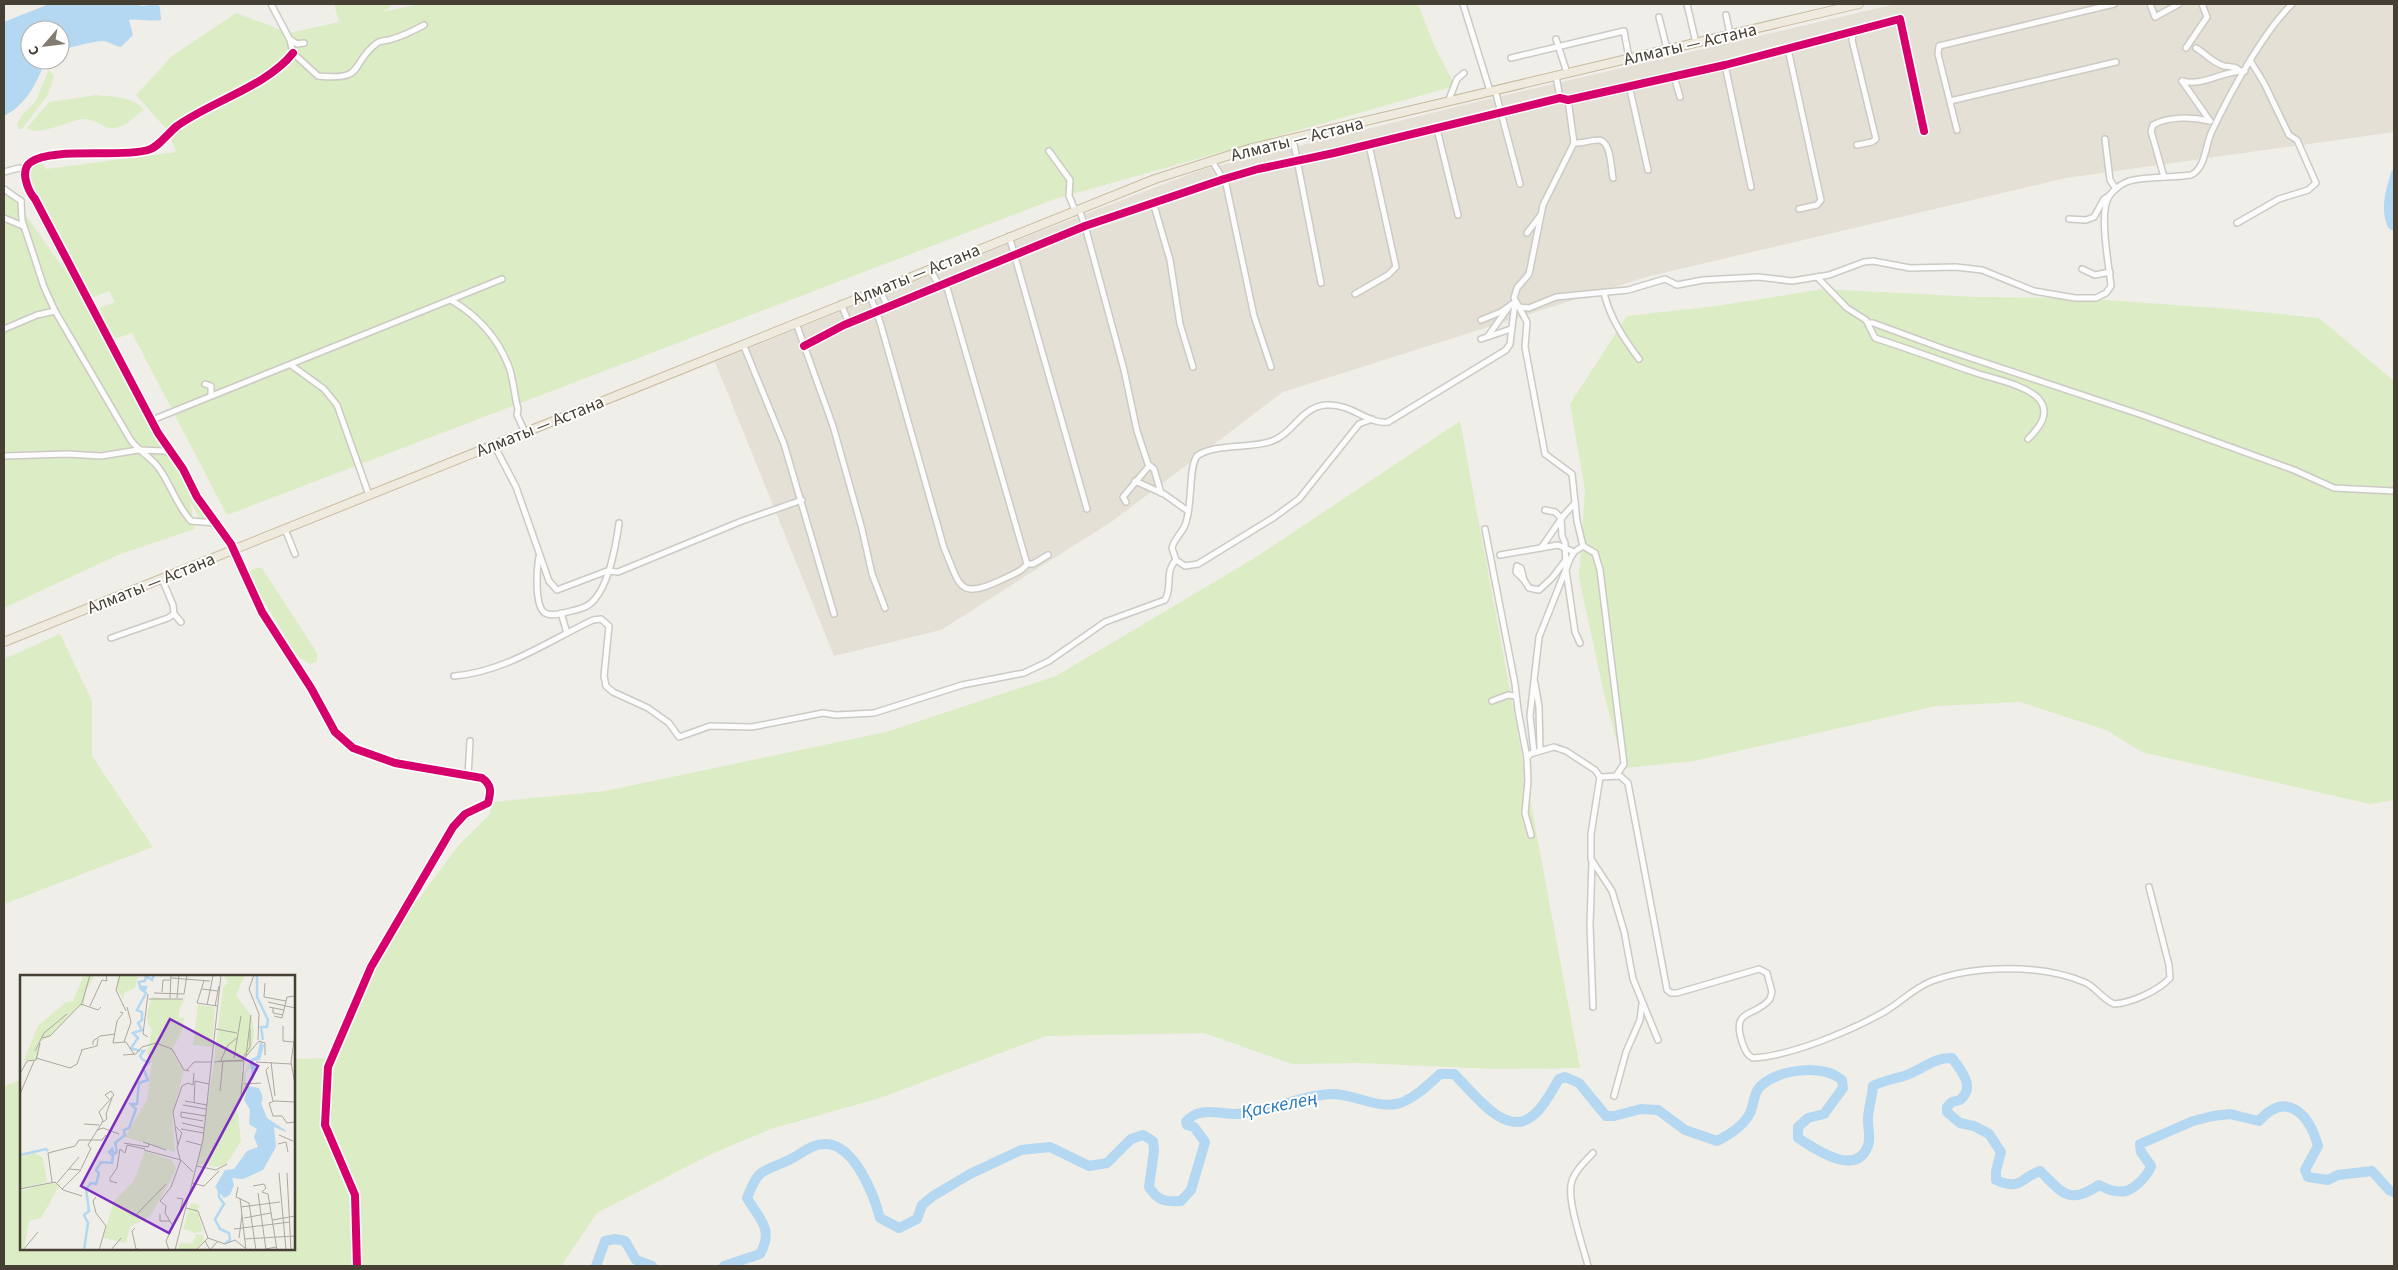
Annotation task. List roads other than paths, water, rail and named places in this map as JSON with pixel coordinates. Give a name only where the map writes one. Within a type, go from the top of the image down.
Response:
[{"type":"highway","name":"Алматы — Астана","points":[[4,642],[1155,179],[1293,139],[1859,4]]},
{"type":"street","points":[[271,4],[290,40],[293,53],[318,76],[349,75],[358,68],[368,53],[378,43],[400,37],[424,25]]},
{"type":"street","points":[[1463,4],[1492,91],[1502,114],[1520,184]]},
{"type":"street","points":[[1687,4],[1696,43]]},
{"type":"street","points":[[1957,130],[1938,49],[1942,44],[2114,4]]},
{"type":"street","points":[[2150,4],[2156,17],[2179,4]]},
{"type":"street","points":[[2186,48],[2207,17],[2202,4]]},
{"type":"street","points":[[2070,219],[2086,220],[2094,218],[2104,199],[2116,189],[2131,181],[2190,175],[2196,172],[2214,126],[2243,71],[2251,62],[2269,32],[2292,4]]},
{"type":"street","points":[[1726,15],[1730,34]]},
{"type":"street","points":[[1659,17],[1667,49]]},
{"type":"street","points":[[804,346],[849,323],[1016,256],[1085,226],[1224,179],[1258,169],[1502,114],[1560,98],[1568,100],[1725,65],[1900,18],[1924,131]]},
{"type":"street","points":[[1511,58],[1624,31],[1629,58]]},
{"type":"street","points":[[1855,31],[1852,40],[1876,139],[1872,142],[1857,145]]},
{"type":"street","points":[[1556,39],[1567,73]]},
{"type":"street","points":[[290,40],[296,44],[304,43]]},
{"type":"street","points":[[2196,48],[2213,61],[2243,71]]},
{"type":"street","points":[[1788,49],[1821,200],[1818,204],[1799,209]]},
{"type":"street","points":[[293,53],[286,62],[273,72],[192,116],[147,150],[52,155],[31,162],[25,170],[30,194],[36,199],[152,420],[214,523],[234,550],[262,612],[311,688],[331,726],[340,738],[363,752],[396,763],[482,778],[489,785],[491,793],[488,803],[465,814],[454,827],[371,967],[328,1067],[325,1125],[355,1195],[357,1266]]},
{"type":"street","points":[[1950,101],[2116,62]]},
{"type":"street","points":[[2237,223],[2279,199],[2308,190],[2316,184],[2297,140],[2292,138],[2286,130],[2264,82],[2251,62]]},
{"type":"street","points":[[1725,65],[1752,186]]},
{"type":"street","points":[[2214,126],[2182,81],[2196,83],[2243,71]]},
{"type":"street","points":[[1448,102],[1457,79],[1464,73]]},
{"type":"street","points":[[1556,76],[1560,98]]},
{"type":"street","points":[[1674,76],[1680,98]]},
{"type":"street","points":[[1629,85],[1648,170]]},
{"type":"street","points":[[1568,100],[1574,143],[1547,197],[1530,268],[1514,296],[1527,322],[1526,347],[1545,454],[1572,474],[1583,546],[1595,553],[1600,570],[1624,764],[1616,776]]},
{"type":"street","points":[[2164,178],[2151,131],[2153,125],[2165,119],[2193,118],[2210,121]]},
{"type":"street","points":[[1437,129],[1458,215]]},
{"type":"street","points":[[1293,139],[1321,283]]},
{"type":"street","points":[[2105,139],[2110,180],[2116,189]]},
{"type":"street","points":[[1574,143],[1599,140],[1604,142],[1607,146],[1613,178]]},
{"type":"street","points":[[1355,294],[1388,275],[1396,267],[1369,145]]},
{"type":"street","points":[[1049,151],[1070,180],[1069,196],[1085,226],[1124,370],[1137,431],[1149,466],[1154,469],[1161,493]]},
{"type":"street","points":[[1212,161],[1224,179],[1254,316],[1271,367]]},
{"type":"street","points":[[4,172],[19,168],[25,170]]},
{"type":"street","points":[[4,189],[21,201],[24,226],[44,287],[55,311],[138,450],[159,468],[176,500],[191,521],[214,523]]},
{"type":"street","points":[[21,201],[30,194]]},
{"type":"street","points":[[4,195],[14,196]]},
{"type":"street","points":[[1481,320],[1517,305],[1529,308],[1556,297],[1628,290],[1665,279],[1677,284],[1727,278],[1770,278],[1792,281],[1817,277],[1841,271],[1864,262],[1874,261],[1910,268],[1956,267],[1982,270],[2047,294],[2085,299],[2101,296],[2111,286],[2106,240],[2106,210],[2110,195]]},
{"type":"street","points":[[1153,202],[1167,247],[1180,324],[1193,367]]},
{"type":"street","points":[[1527,233],[1541,216]]},
{"type":"street","points":[[4,218],[24,226]]},
{"type":"street","points":[[1010,236],[1087,509]]},
{"type":"street","points":[[930,269],[949,293],[1027,564]]},
{"type":"street","points":[[2082,269],[2095,275],[2110,272]]},
{"type":"street","points":[[1817,277],[1847,308],[1869,324],[1873,323],[1944,349],[2142,415],[2294,470],[2334,488],[2394,491]]},
{"type":"street","points":[[152,420],[502,279]]},
{"type":"street","points":[[880,289],[888,308]]},
{"type":"street","points":[[868,293],[877,312],[941,538],[958,582],[963,588],[970,591],[978,590],[1048,555]]},
{"type":"street","points":[[1604,293],[1618,327],[1639,359]]},
{"type":"street","points":[[451,300],[474,317],[497,341],[509,368],[518,409],[517,415],[525,432]]},
{"type":"street","points":[[841,304],[849,323]]},
{"type":"street","points":[[1372,420],[1359,424],[1307,490],[1285,510],[1211,558],[1198,564],[1185,566],[1176,560],[1172,548],[1185,525],[1193,486],[1193,465],[1201,453],[1274,440],[1284,434],[1307,411],[1324,405],[1344,406],[1380,423],[1388,422],[1506,350],[1510,344],[1511,329],[1517,305]]},
{"type":"street","points":[[1488,336],[1509,307]]},
{"type":"street","points":[[4,329],[38,315],[55,311]]},
{"type":"street","points":[[796,323],[833,426],[862,529],[872,574],[885,608]]},
{"type":"street","points":[[1869,324],[1871,334],[1875,338],[2015,385],[2036,397],[2042,407],[2043,417],[2039,428],[2028,439]]},
{"type":"street","points":[[1481,339],[1511,329]]},
{"type":"street","points":[[743,344],[774,416],[802,500],[834,614]]},
{"type":"street","points":[[291,365],[324,389],[337,405],[369,495]]},
{"type":"street","points":[[205,384],[211,386],[211,395]]},
{"type":"street","points":[[494,445],[516,488],[550,584],[557,590],[607,571],[618,572],[742,521],[802,500]]},
{"type":"street","points":[[4,456],[67,454],[101,456],[138,450],[165,451],[172,454]]},
{"type":"street","points":[[1126,502],[1122,497],[1149,466]]},
{"type":"street","points":[[1135,481],[1161,493],[1188,511]]},
{"type":"street","points":[[1542,548],[1561,518],[1575,503]]},
{"type":"street","points":[[1546,510],[1555,512],[1561,518],[1575,632],[1580,643]]},
{"type":"street","points":[[539,557],[537,572],[540,607],[546,614],[582,608],[594,600],[605,581],[619,523]]},
{"type":"street","points":[[1485,529],[1515,684],[1527,758],[1528,772],[1525,813],[1531,835]]},
{"type":"street","points":[[285,530],[295,554]]},
{"type":"street","points":[[1500,554],[1558,545],[1574,552]]},
{"type":"street","points":[[1534,752],[1530,716],[1539,637],[1574,552],[1583,546]]},
{"type":"street","points":[[454,676],[466,675],[513,660],[593,620],[605,620],[609,626],[605,670],[606,686],[613,692],[648,708],[669,723],[677,736],[682,737],[710,726],[752,727],[823,713],[836,715],[874,712],[962,684],[1024,673],[1049,661],[1105,622],[1165,600],[1168,594],[1168,574],[1176,560]]},
{"type":"street","points":[[1524,580],[1529,588],[1539,590],[1565,562]]},
{"type":"street","points":[[162,579],[173,604],[174,614],[181,622]]},
{"type":"street","points":[[561,613],[567,633]]},
{"type":"street","points":[[111,638],[168,618],[174,614]]},
{"type":"street","points":[[1535,681],[1541,739],[1540,750]]},
{"type":"street","points":[[1492,701],[1508,694],[1516,696]]},
{"type":"street","points":[[1541,739],[1551,748]]},
{"type":"street","points":[[468,777],[470,741]]},
{"type":"street","points":[[1527,758],[1534,752],[1551,748],[1566,751],[1594,770],[1600,777],[1591,834],[1590,925],[1593,1007]]},
{"type":"street","points":[[1600,777],[1616,776],[1625,778],[1628,783],[1667,990],[1671,993],[1677,993],[1759,969],[1767,973],[1772,992],[1770,999],[1746,1014],[1740,1019],[1738,1025],[1746,1052],[1753,1058],[1762,1058],[1814,1043],[1884,1012],[1930,982],[1978,970],[2039,970],[2084,982],[2114,1004],[2132,1000],[2162,985],[2170,978],[2169,965],[2150,887]]},
{"type":"street","points":[[1592,861],[1607,880],[1612,891],[1631,961],[1633,979],[1658,1040]]},
{"type":"street","points":[[1614,1096],[1626,1052],[1640,1020],[1642,1001]]},
{"type":"street","points":[[1588,1266],[1574,1211],[1571,1185],[1581,1166],[1594,1153]]},
{"type":"water","points":[[49,4],[137,4],[142,6],[157,4],[160,7],[161,20],[129,20],[133,35],[121,47],[102,41],[70,48],[70,20],[20,20],[20,70],[41,70],[25,99],[19,106],[4,116],[4,22]]},
{"type":"water","points":[[2392,170],[2394,170],[2394,231],[2389,229],[2384,214],[2386,192]]},
{"type":"waterway","name":"Қаскелең","points":[[724,1266],[760,1254],[764,1245],[766,1238],[764,1225],[747,1198],[758,1176],[762,1172],[816,1145],[827,1144],[837,1147],[846,1153],[862,1173],[880,1218],[899,1228],[917,1219],[922,1205],[933,1196],[970,1174],[1021,1150],[1050,1147],[1089,1166],[1107,1163],[1131,1139],[1143,1135],[1153,1141],[1154,1151],[1149,1187],[1162,1200],[1181,1201],[1191,1190],[1205,1142],[1194,1127],[1187,1125],[1186,1122],[1196,1114],[1203,1112],[1249,1113],[1309,1097],[1333,1094],[1392,1105],[1411,1098],[1440,1074],[1454,1074],[1488,1108],[1508,1121],[1518,1122],[1533,1116],[1546,1101],[1559,1079],[1565,1077],[1579,1083],[1606,1116],[1614,1116],[1641,1109],[1658,1110],[1685,1130],[1717,1141],[1743,1123],[1751,1111],[1759,1087],[1763,1084],[1791,1072],[1802,1070],[1824,1072],[1842,1080],[1843,1088],[1824,1114],[1808,1118],[1798,1127],[1798,1138],[1834,1158],[1853,1160],[1861,1156],[1867,1148],[1869,1137],[1868,1117],[1873,1086],[1913,1073],[1940,1059],[1952,1058],[1965,1079],[1967,1090],[1960,1100],[1952,1102],[1947,1107],[1947,1112],[1960,1123],[1974,1126],[1989,1134],[2001,1152],[1996,1171],[1996,1180],[2004,1183],[2016,1184],[2040,1171],[2066,1194],[2080,1195],[2099,1185],[2112,1190],[2126,1191],[2141,1181],[2151,1166],[2141,1152],[2140,1144],[2193,1121],[2230,1114],[2259,1121],[2269,1112],[2279,1107],[2288,1107],[2296,1110],[2303,1116],[2309,1124],[2318,1146],[2305,1170],[2308,1177],[2328,1180],[2338,1175],[2372,1171],[2389,1190],[2394,1192]]},
{"type":"waterway","name":"Қаскелең","points":[[596,1266],[605,1241],[615,1239],[625,1241],[636,1260],[652,1266]]}]
